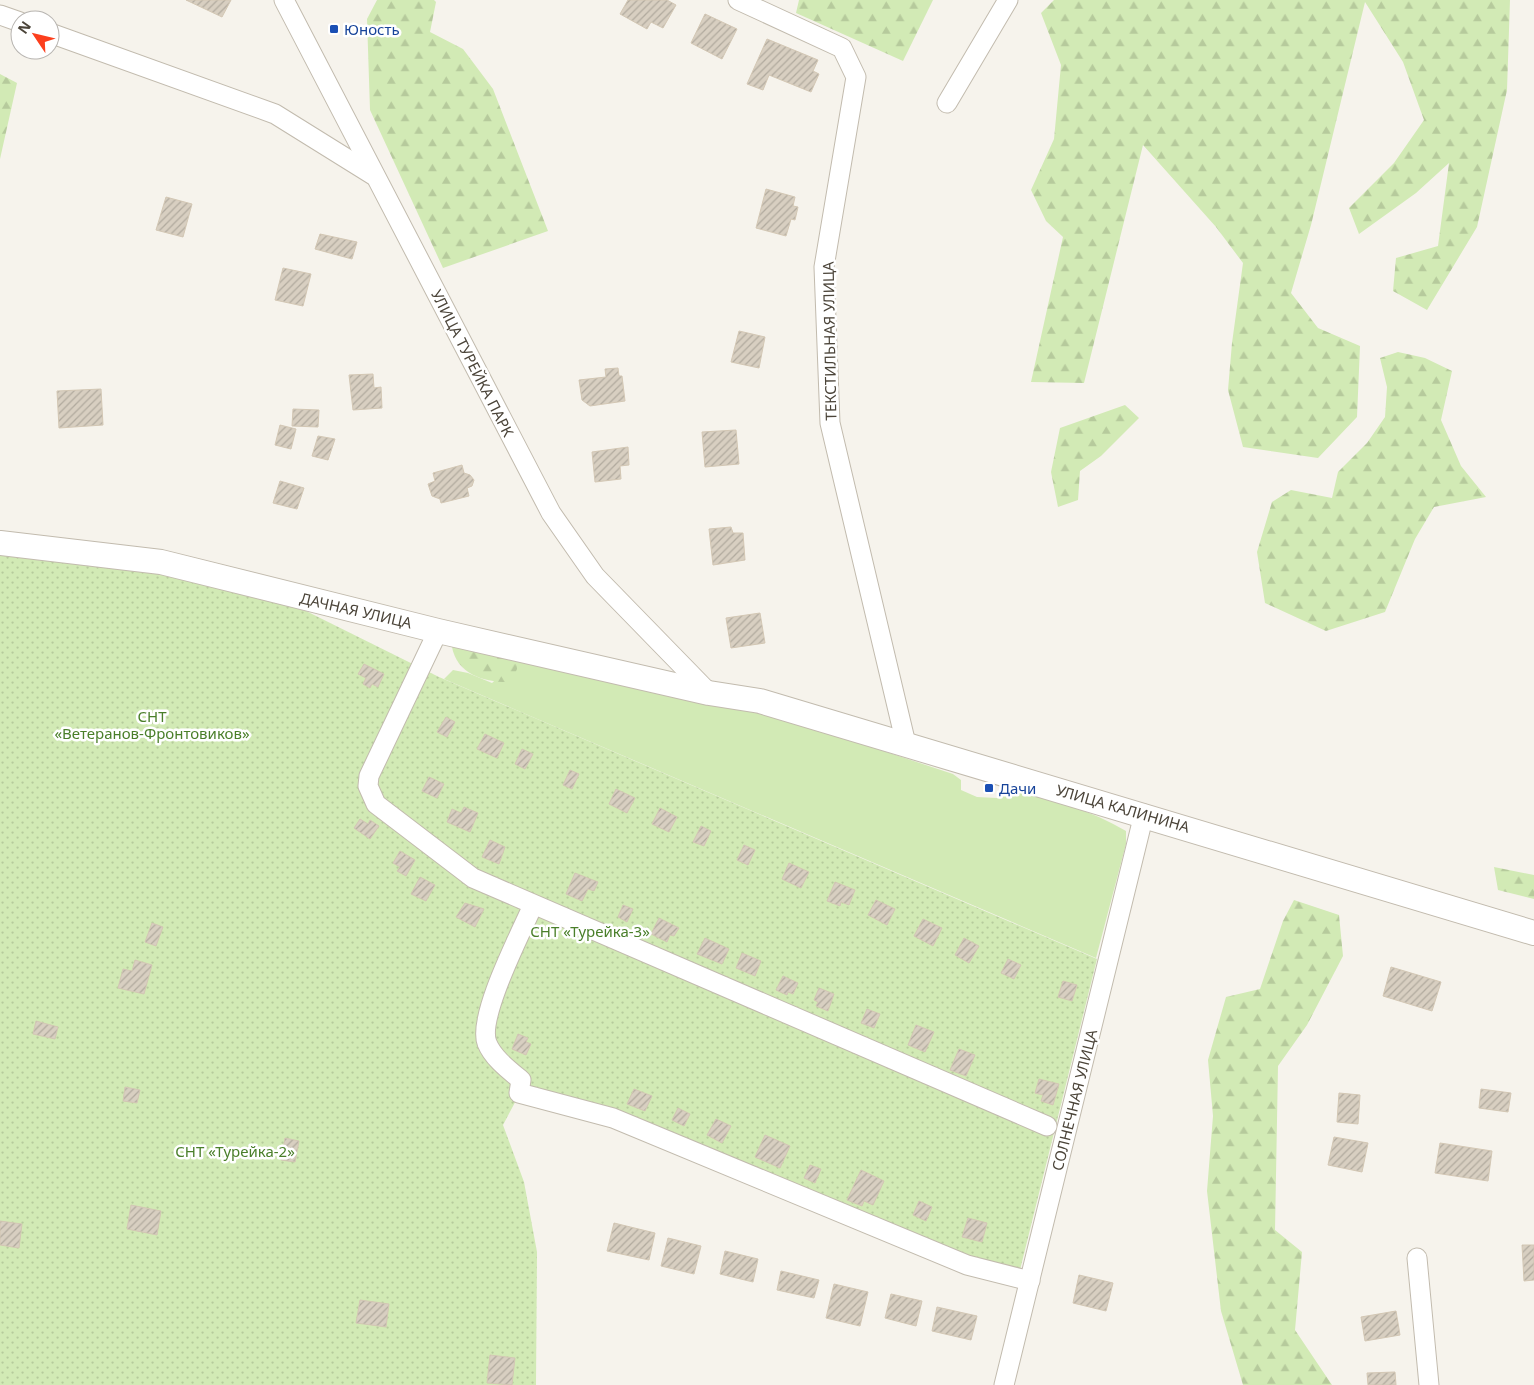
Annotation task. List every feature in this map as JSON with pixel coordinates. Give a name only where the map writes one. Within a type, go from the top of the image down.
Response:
[{"type":"street","name":"УЛИЦА ТУРЕЙКА ПАРК","points":[[284,0],[551,513],[596,576],[709,693]]},
{"type":"street","name":"ТЕКСТИЛЬНАЯ УЛИЦА","points":[[738,0],[842,48],[856,77],[824,267],[830,423],[906,744]]},
{"type":"street","points":[[947,103],[1008,0]]},
{"type":"street","points":[[60,37],[275,114],[374,176]]},
{"type":"street","name":"ДАЧНАЯ УЛИЦА","points":[[0,543],[161,562],[438,630],[709,693]]},
{"type":"street","points":[[438,630],[369,776],[368,786],[371,797],[384,811],[473,878],[1047,1126]]},
{"type":"street","name":"УЛИЦА КАЛИНИНА","points":[[709,693],[760,701],[1144,814],[1534,932]]},
{"type":"street","name":"СОЛНЕЧНАЯ УЛИЦА","points":[[1004,1385],[1144,814]]},
{"type":"street","points":[[534,905],[491,1001],[485,1028],[487,1042],[495,1056],[521,1080],[519,1093],[613,1118],[967,1265],[1030,1281]]},
{"type":"street","points":[[1417,1258],[1429,1385]]},
{"type":"green space","points":[[377,0],[434,0],[436,2],[430,32],[463,49],[493,89],[548,231],[443,268],[370,110],[367,19]]},
{"type":"green space","points":[[799,0],[933,0],[903,61],[796,13]]},
{"type":"green space","points":[[1054,0],[1510,0],[1507,90],[1477,227],[1427,310],[1393,291],[1396,258],[1438,246],[1449,163],[1416,193],[1359,234],[1349,208],[1394,163],[1424,120],[1403,62],[1365,2],[1311,225],[1291,293],[1318,328],[1360,346],[1357,417],[1318,458],[1243,447],[1228,390],[1232,343],[1243,263],[1216,227],[1143,145],[1084,383],[1031,382],[1063,237],[1046,221],[1031,190],[1054,139],[1061,65],[1041,13]]},
{"type":"green space","points":[[0,74],[17,83],[0,159]]},
{"type":"green space","points":[[1398,352],[1425,358],[1452,371],[1441,420],[1461,466],[1486,497],[1434,507],[1415,539],[1385,612],[1326,631],[1265,603],[1257,552],[1272,502],[1291,490],[1332,498],[1338,472],[1367,443],[1385,417],[1387,387],[1380,358]]},
{"type":"green space","points":[[1125,405],[1139,418],[1101,456],[1080,471],[1078,500],[1058,507],[1051,472],[1060,428]]},
{"type":"green space","points":[[0,554],[121,564],[199,581],[306,611],[439,677],[1097,959],[1018,1278],[748,1174],[520,1093],[503,1125],[524,1182],[537,1252],[536,1385],[0,1385]]},
{"type":"green space","points":[[460,645],[517,660],[517,669],[511,682],[483,679],[466,671],[455,657],[452,647]]},
{"type":"green space","points":[[517,660],[714,695],[953,774],[961,780],[961,790],[977,797],[997,798],[1003,789],[1082,810],[1111,823],[1126,831],[1126,844],[1096,958],[444,679],[453,670],[468,673],[492,683]]},
{"type":"green space","points":[[1494,867],[1534,875],[1534,899],[1498,890]]},
{"type":"green space","points":[[1294,900],[1339,915],[1343,956],[1307,1025],[1278,1066],[1275,1230],[1302,1252],[1295,1330],[1332,1385],[1243,1385],[1221,1311],[1207,1191],[1213,1116],[1208,1060],[1226,997],[1260,989],[1283,921]]},
{"type":"building","points":[[186,0],[231,0],[222,17]]},
{"type":"building","points":[[628,0],[667,0],[676,5],[663,28],[651,22],[647,29],[620,14]]},
{"type":"building","points":[[705,14],[737,29],[722,59],[691,43]]},
{"type":"building","points":[[767,39],[818,60],[813,71],[819,74],[811,92],[769,75],[763,90],[747,84]]},
{"type":"building","points":[[766,189],[795,197],[793,206],[798,207],[795,220],[791,219],[786,236],[756,228]]},
{"type":"building","points":[[166,197],[192,204],[183,237],[156,230]]},
{"type":"building","points":[[320,234],[357,242],[352,259],[315,249]]},
{"type":"building","points":[[283,268],[311,274],[303,306],[275,300]]},
{"type":"building","points":[[739,331],[765,337],[759,368],[731,362]]},
{"type":"building","points":[[618,368],[619,376],[622,376],[625,401],[590,406],[582,400],[579,380],[606,377],[605,369]]},
{"type":"building","points":[[373,374],[374,388],[381,387],[382,408],[353,410],[349,375]]},
{"type":"building","points":[[101,389],[103,425],[59,428],[57,391]]},
{"type":"building","points":[[293,409],[319,410],[318,427],[292,426]]},
{"type":"building","points":[[280,425],[296,429],[291,449],[275,445]]},
{"type":"building","points":[[736,430],[739,464],[705,467],[702,432]]},
{"type":"building","points":[[318,436],[335,439],[328,460],[312,456]]},
{"type":"building","points":[[628,447],[629,465],[620,466],[621,479],[595,482],[592,452]]},
{"type":"building","points":[[462,465],[464,473],[470,475],[474,480],[472,486],[467,488],[469,496],[441,503],[440,499],[432,496],[428,484],[435,481],[433,473]]},
{"type":"building","points":[[280,481],[304,488],[297,509],[273,503]]},
{"type":"building","points":[[731,527],[733,533],[743,533],[745,560],[713,565],[709,529]]},
{"type":"building","points":[[760,613],[765,643],[731,648],[726,618]]},
{"type":"building","points":[[364,664],[384,674],[378,687],[372,684],[370,688],[363,684],[366,678],[358,674]]},
{"type":"building","points":[[446,717],[455,722],[447,737],[437,732]]},
{"type":"building","points":[[485,734],[504,743],[497,758],[477,749]]},
{"type":"building","points":[[522,749],[533,754],[525,769],[515,764]]},
{"type":"building","points":[[570,770],[579,774],[572,789],[563,785]]},
{"type":"building","points":[[429,777],[444,784],[437,798],[422,791]]},
{"type":"building","points":[[616,789],[635,798],[627,813],[609,804]]},
{"type":"building","points":[[464,807],[478,813],[470,832],[447,822],[452,809],[461,813]]},
{"type":"building","points":[[660,808],[677,817],[669,832],[652,824]]},
{"type":"building","points":[[360,819],[368,824],[370,820],[379,826],[370,839],[354,828]]},
{"type":"building","points":[[701,826],[711,831],[704,846],[693,842]]},
{"type":"building","points":[[490,840],[505,847],[499,864],[482,857]]},
{"type":"building","points":[[744,845],[755,850],[748,865],[737,860]]},
{"type":"building","points":[[400,851],[415,860],[406,876],[397,871],[400,867],[393,863]]},
{"type":"building","points":[[789,863],[809,872],[801,888],[782,879]]},
{"type":"building","points":[[575,873],[598,882],[594,891],[588,889],[582,901],[566,894]]},
{"type":"building","points":[[420,877],[435,885],[426,901],[411,894]]},
{"type":"building","points":[[835,882],[855,890],[849,905],[841,902],[840,906],[827,901]]},
{"type":"building","points":[[876,900],[895,909],[887,925],[868,915]]},
{"type":"building","points":[[465,903],[484,909],[475,927],[456,917]]},
{"type":"building","points":[[623,905],[633,909],[627,922],[618,917]]},
{"type":"building","points":[[659,918],[679,928],[674,936],[670,935],[667,942],[651,934]]},
{"type":"building","points":[[923,919],[942,928],[933,946],[914,936]]},
{"type":"building","points":[[152,923],[163,927],[156,946],[145,942]]},
{"type":"building","points":[[705,938],[729,949],[722,964],[697,954]]},
{"type":"building","points":[[964,938],[979,946],[969,963],[955,955]]},
{"type":"building","points":[[742,953],[761,961],[755,976],[736,968]]},
{"type":"building","points":[[1008,959],[1021,965],[1014,979],[1001,973]]},
{"type":"building","points":[[135,960],[152,965],[144,994],[118,988],[123,969],[132,971]]},
{"type":"building","points":[[1391,967],[1441,982],[1432,1011],[1383,996]]},
{"type":"building","points":[[783,976],[798,983],[793,994],[788,992],[787,995],[776,990]]},
{"type":"building","points":[[1063,981],[1077,985],[1072,1001],[1058,997]]},
{"type":"building","points":[[819,988],[834,994],[828,1011],[816,1006],[818,1002],[814,1000]]},
{"type":"building","points":[[867,1009],[880,1014],[874,1028],[861,1023]]},
{"type":"building","points":[[36,1021],[58,1027],[55,1039],[33,1034]]},
{"type":"building","points":[[916,1025],[934,1032],[925,1052],[908,1045]]},
{"type":"building","points":[[518,1034],[528,1038],[526,1042],[531,1044],[526,1055],[512,1049]]},
{"type":"building","points":[[959,1049],[975,1055],[966,1076],[950,1070]]},
{"type":"building","points":[[1039,1079],[1059,1084],[1053,1105],[1041,1101],[1043,1095],[1035,1093]]},
{"type":"building","points":[[125,1087],[140,1090],[137,1103],[123,1101]]},
{"type":"building","points":[[634,1089],[652,1096],[645,1111],[627,1104]]},
{"type":"building","points":[[1481,1089],[1511,1093],[1508,1112],[1479,1108]]},
{"type":"building","points":[[1339,1093],[1360,1095],[1358,1124],[1337,1122]]},
{"type":"building","points":[[678,1108],[690,1114],[684,1126],[672,1120]]},
{"type":"building","points":[[716,1119],[731,1126],[722,1143],[707,1135]]},
{"type":"building","points":[[765,1135],[790,1146],[780,1168],[755,1157]]},
{"type":"building","points":[[1334,1137],[1368,1143],[1362,1172],[1328,1165]]},
{"type":"building","points":[[285,1138],[299,1141],[295,1162],[281,1160]]},
{"type":"building","points":[[1440,1143],[1492,1151],[1488,1181],[1435,1173]]},
{"type":"building","points":[[810,1165],[821,1169],[815,1183],[804,1178]]},
{"type":"building","points":[[861,1170],[884,1181],[873,1205],[864,1201],[862,1206],[847,1200]]},
{"type":"building","points":[[919,1201],[932,1207],[926,1221],[913,1215]]},
{"type":"building","points":[[131,1205],[161,1211],[157,1235],[127,1229]]},
{"type":"building","points":[[968,1218],[987,1223],[982,1242],[962,1237]]},
{"type":"building","points":[[0,1221],[22,1224],[19,1248],[0,1245]]},
{"type":"building","points":[[614,1223],[655,1233],[649,1260],[607,1251]]},
{"type":"building","points":[[668,1238],[701,1246],[694,1274],[661,1266]]},
{"type":"building","points":[[1522,1245],[1534,1245],[1534,1280],[1524,1281]]},
{"type":"building","points":[[725,1251],[758,1259],[753,1282],[720,1274]]},
{"type":"building","points":[[781,1271],[819,1280],[814,1298],[777,1290]]},
{"type":"building","points":[[1079,1275],[1113,1283],[1106,1311],[1073,1303]]},
{"type":"building","points":[[834,1284],[868,1292],[860,1326],[826,1318]]},
{"type":"building","points":[[891,1294],[922,1301],[916,1326],[885,1318]]},
{"type":"building","points":[[360,1300],[389,1304],[386,1327],[356,1323]]},
{"type":"building","points":[[937,1307],[977,1316],[971,1340],[932,1331]]},
{"type":"building","points":[[1396,1311],[1400,1335],[1365,1341],[1361,1317]]},
{"type":"building","points":[[490,1355],[515,1358],[512,1385],[487,1383]]},
{"type":"building","points":[[1395,1372],[1396,1385],[1368,1385],[1367,1373]]},
{"type":"place","name":"Юность","points":[[334,29]]},
{"type":"place","name":"Дачи","points":[[989,788]]},
{"type":"park label","name":"СНТ «Ветеранов-Фронтовиков»","points":[[152,724]]},
{"type":"park label","name":"СНТ «Турейка-3»","points":[[590,931]]},
{"type":"park label","name":"СНТ «Турейка-2»","points":[[235,1151]]}]
